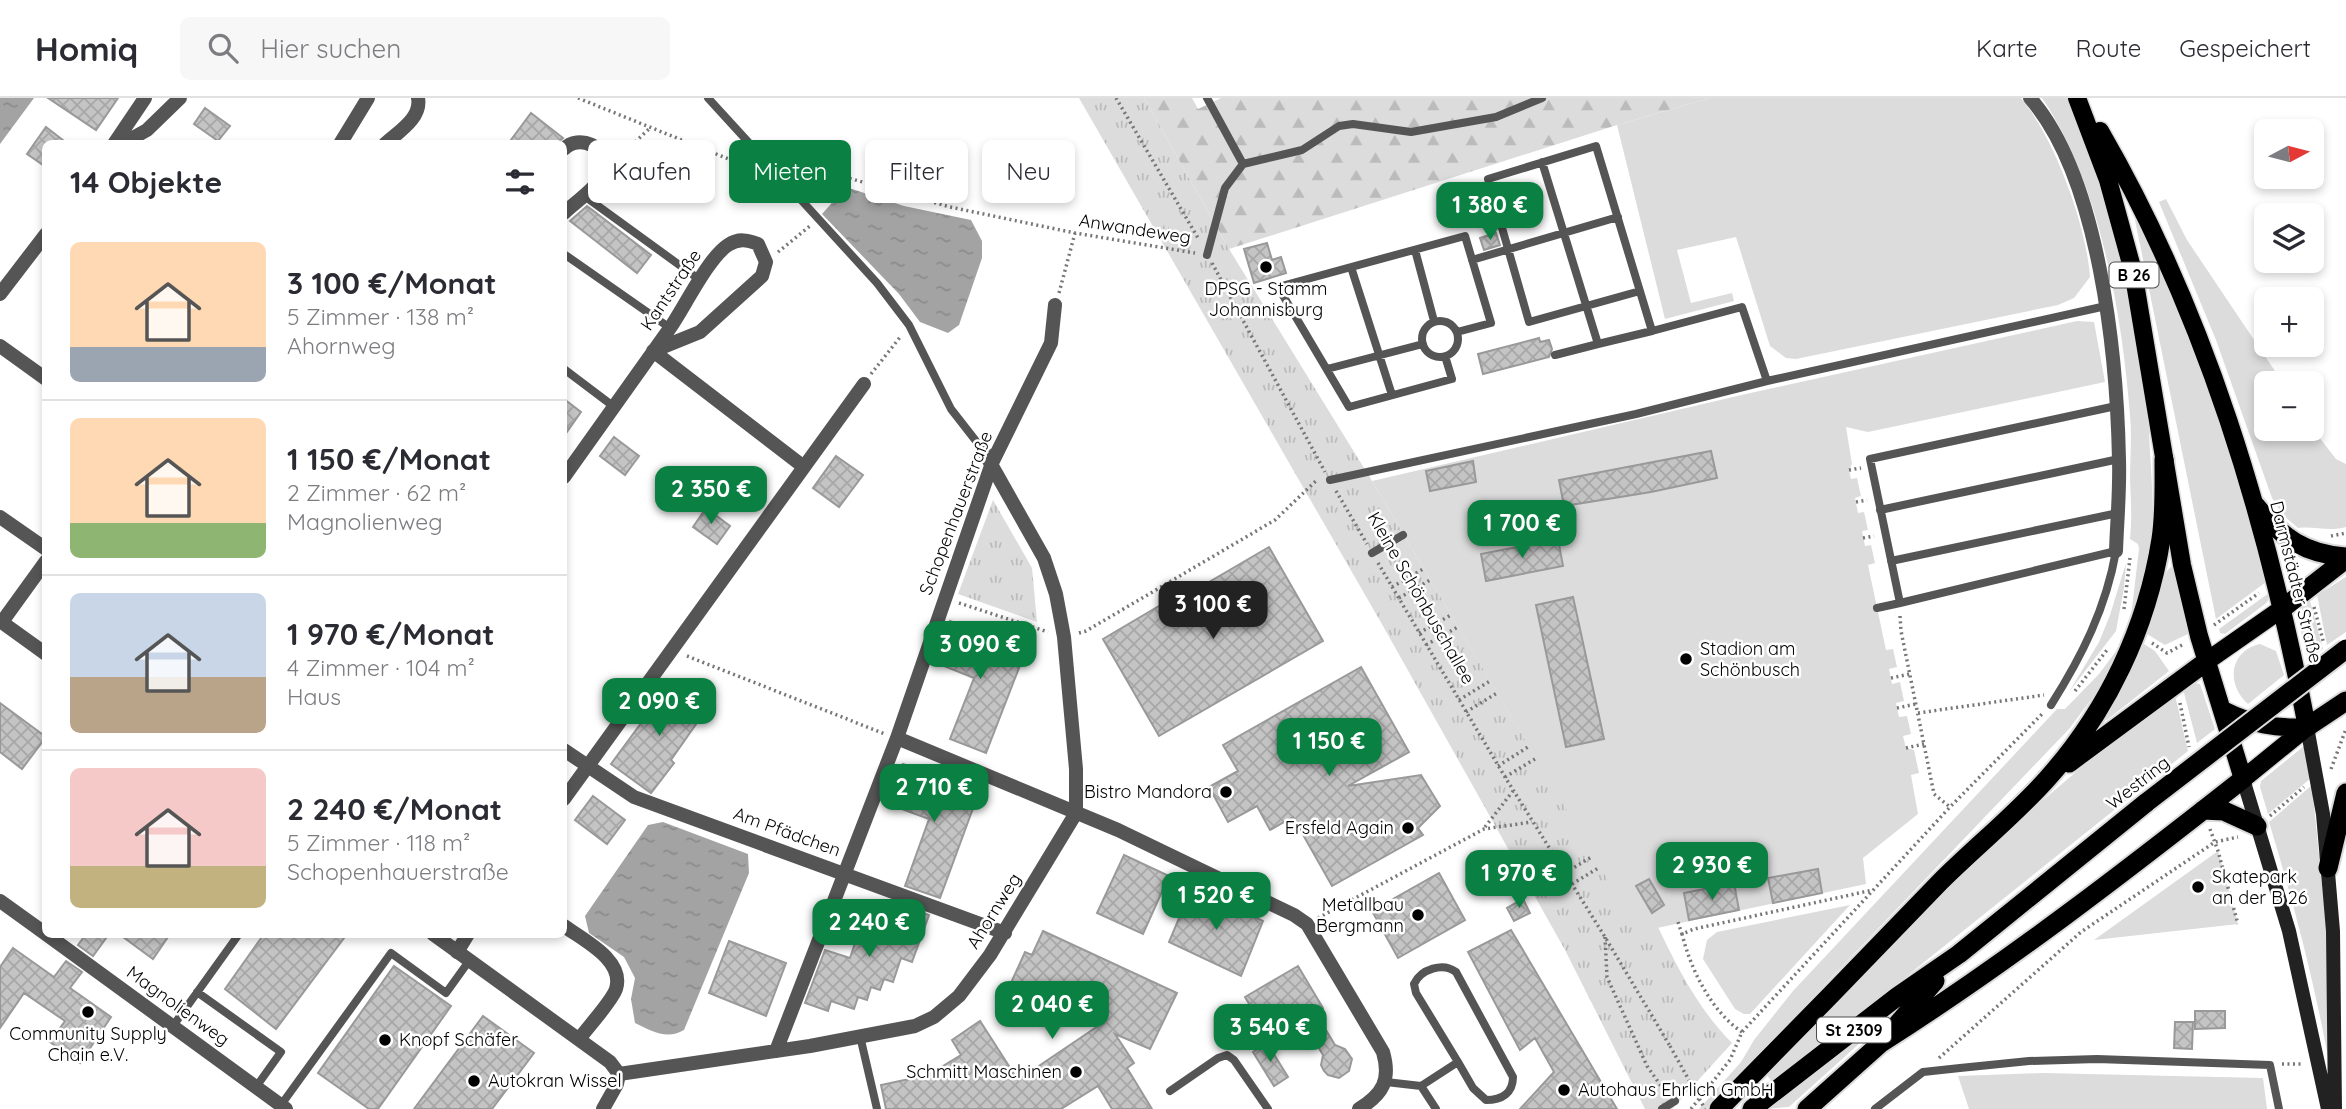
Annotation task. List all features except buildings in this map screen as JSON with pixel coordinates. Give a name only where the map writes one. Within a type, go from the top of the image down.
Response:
[{"type":"highway","points":[[1719,1109],[1948,874],[2046,780],[2081,737],[2104,701],[2135,636],[2151,584],[2161,537],[2164,459]]},
{"type":"highway","name":"B 26","points":[[2256,506],[2273,528],[2300,546],[2330,556],[2346,558]]},
{"type":"highway","points":[[2283,608],[2346,558]]},
{"type":"highway","name":"Westring","points":[[1752,1109],[1898,996],[1959,954],[2147,802],[2346,649]]},
{"type":"highway","points":[[2046,780],[2207,661]]},
{"type":"highway","points":[[2307,727],[2346,701]]},
{"type":"highway","points":[[1881,1043],[2021,949],[2243,779]]},
{"type":"highway","points":[[2328,868],[2346,793]]},
{"type":"highway","points":[[2203,810],[2224,811],[2258,825]]},
{"type":"highway","name":"Westring","points":[[1807,1109],[1881,1043],[1959,954]]},
{"type":"main road","name":"Darmstädter Straße","points":[[2079,98],[2108,180],[2133,271],[2182,565],[2199,636],[2292,942],[2328,1109]]},
{"type":"main road","name":"Darmstädter Straße","points":[[2079,98],[2122,170],[2162,250],[2214,379],[2256,506],[2283,608],[2323,814],[2333,931],[2335,1109]]},
{"type":"main road","points":[[2207,661],[2283,608]]},
{"type":"main road","points":[[2223,710],[2242,720],[2264,726],[2307,727]]},
{"type":"main road","points":[[2243,779],[2307,727]]},
{"type":"street","points":[[117,140],[145,98]]},
{"type":"street","points":[[129,140],[146,130],[180,98]]},
{"type":"street","points":[[342,140],[368,98]]},
{"type":"street","points":[[390,140],[412,120],[420,105],[418,98]]},
{"type":"street","points":[[2029,98],[2051,128],[2071,171],[2089,225],[2106,306],[2119,459],[2116,551]]},
{"type":"street","points":[[567,146],[581,141],[588,143]]},
{"type":"street","points":[[567,210],[588,191]]},
{"type":"street","points":[[0,294],[42,239]]},
{"type":"street","name":"Kantstraße","points":[[567,473],[725,247],[738,240],[749,240],[758,244],[766,262],[762,276],[700,332],[653,351]]},
{"type":"street","name":"Schopenhauerstraße","points":[[776,1051],[897,738],[992,463],[1051,343],[1055,305]]},
{"type":"street","points":[[0,346],[42,376]]},
{"type":"street","name":"Kantstraße","points":[[653,351],[804,467]]},
{"type":"street","points":[[567,795],[864,384]]},
{"type":"street","points":[[983,450],[1044,558],[1056,594],[1064,637],[1076,769],[1076,813]]},
{"type":"street","points":[[0,517],[42,546]]},
{"type":"street","points":[[42,566],[1,622],[42,651]]},
{"type":"street","points":[[897,738],[1118,830],[1294,915],[1307,924],[1383,1052],[1388,1068],[1386,1082],[1378,1094],[1363,1107]]},
{"type":"street","name":"Am Pfädchen","points":[[567,752],[634,797],[1005,933]]},
{"type":"street","name":"Ahornweg","points":[[619,1073],[860,1037],[915,1026],[934,1017],[959,996],[1005,933],[1076,813]]},
{"type":"street","name":"Magnolienweg","points":[[0,901],[42,931]]},
{"type":"street","points":[[567,928],[608,959],[617,976],[615,991],[580,1038]]},
{"type":"street","name":"Magnolienweg","points":[[52,938],[284,1107]]},
{"type":"street","points":[[438,938],[610,1062],[619,1073],[617,1084],[603,1109]]},
{"type":"street","points":[[457,952],[466,938]]},
{"type":"lane","points":[[708,98],[745,140]]},
{"type":"lane","points":[[1207,98],[1243,163]]},
{"type":"lane","points":[[1207,255],[1225,188],[1243,163],[1302,150],[1339,126],[1353,124],[1411,132],[1496,117],[1542,98]]},
{"type":"lane","points":[[1640,291],[1530,323],[1488,178],[1596,146],[1618,217],[1652,331]]},
{"type":"lane","points":[[1542,162],[1598,344]]},
{"type":"lane","points":[[583,195],[700,280]]},
{"type":"lane","points":[[805,203],[877,283],[909,325],[951,409],[983,450]]},
{"type":"lane","points":[[1472,260],[1618,217]]},
{"type":"lane","points":[[1445,356],[1452,379],[1349,407],[1278,287],[1465,236],[1490,323],[1457,332]]},
{"type":"lane","points":[[1415,250],[1434,321]]},
{"type":"lane","points":[[567,256],[670,328]]},
{"type":"lane","points":[[1351,267],[1392,396]]},
{"type":"lane","points":[[1328,476],[1636,414],[1767,381],[2106,306]]},
{"type":"lane","points":[[1555,355],[1742,307],[1767,381]]},
{"type":"lane","points":[[1434,321],[1449,323],[1457,332],[1456,347],[1445,356],[1433,356],[1423,344],[1425,328],[1434,321]]},
{"type":"lane","points":[[1327,369],[1423,344]]},
{"type":"lane","points":[[567,371],[613,406]]},
{"type":"lane","points":[[1899,603],[1870,459],[2116,407]]},
{"type":"lane","points":[[1880,510],[2119,459]]},
{"type":"lane","points":[[1891,561],[2118,513]]},
{"type":"lane","points":[[1372,553],[1404,535]]},
{"type":"lane","points":[[1877,608],[2116,551],[2111,581],[2096,625],[2051,705]]},
{"type":"lane","points":[[173,1026],[236,938]]},
{"type":"lane","points":[[284,1107],[391,953],[446,993],[469,961]]},
{"type":"lane","points":[[1441,966],[1456,972],[1513,1077],[1513,1085],[1507,1094],[1496,1100],[1486,1100],[1473,1088],[1458,1062],[1416,993],[1414,984],[1417,977],[1441,966]]},
{"type":"lane","points":[[197,992],[281,1052],[256,1087]]},
{"type":"lane","points":[[860,1037],[877,1109]]},
{"type":"lane","points":[[1170,1091],[1218,1058],[1227,1055],[1234,1060],[1268,1109]]},
{"type":"lane","points":[[1875,1109],[1923,1072],[2029,1061],[2097,1059],[2270,1065],[2279,1109]]},
{"type":"lane","points":[[1386,1082],[1421,1086],[1458,1062]]},
{"type":"lane","points":[[1421,1086],[1436,1109]]},
{"type":"lane","points":[[1662,1109],[1675,1101]]},
{"type":"path","name":"Anwandeweg","points":[[578,98],[729,159]]},
{"type":"path","name":"Kleine Schönbuschallee","points":[[1116,98],[1207,255],[1372,553],[1504,777],[1605,937],[1705,1109]]},
{"type":"path","points":[[637,140],[650,128]]},
{"type":"path","name":"Anwandeweg","points":[[851,179],[950,207],[1075,233],[1207,255]]},
{"type":"path","points":[[766,262],[820,218]]},
{"type":"path","points":[[1055,305],[1075,233]]},
{"type":"path","points":[[864,384],[909,325]]},
{"type":"path","points":[[944,598],[1064,637],[1086,631],[1275,520],[1328,476]]},
{"type":"path","points":[[2329,536],[2346,533]]},
{"type":"path","points":[[2116,551],[2130,555],[2131,563],[2122,618]]},
{"type":"path","points":[[1392,587],[1423,569]]},
{"type":"path","points":[[1399,598],[1430,580]]},
{"type":"path","points":[[2135,636],[2148,640],[2167,653],[2199,636],[2275,581]]},
{"type":"path","points":[[1899,603],[1901,631],[1934,794],[1950,807]]},
{"type":"path","points":[[1419,633],[1451,615]]},
{"type":"path","points":[[1426,645],[1458,626]]},
{"type":"path","points":[[1691,1109],[1730,1060],[1742,1032],[1950,807],[2051,705],[2066,702],[2089,677],[2112,643]]},
{"type":"path","points":[[672,649],[706,666],[897,738]]},
{"type":"path","points":[[1891,678],[1910,674]]},
{"type":"path","points":[[1458,700],[1490,681]]},
{"type":"path","points":[[1465,712],[1497,693]]},
{"type":"path","points":[[1918,712],[2059,693]]},
{"type":"path","points":[[1898,708],[1916,704]]},
{"type":"path","points":[[1906,748],[1924,744]]},
{"type":"path","points":[[1498,766],[1528,747]]},
{"type":"path","points":[[1504,777],[1535,759]]},
{"type":"path","points":[[1483,828],[1513,791]]},
{"type":"path","points":[[1307,924],[1483,828],[1532,822]]},
{"type":"path","points":[[1923,1072],[2081,932],[2215,842],[2240,837],[2258,825]]},
{"type":"path","points":[[1565,873],[1593,856]]},
{"type":"path","points":[[1572,884],[1600,867]]},
{"type":"path","points":[[1682,934],[1745,917],[1875,890]]},
{"type":"path","points":[[1770,904],[1771,912]]},
{"type":"path","points":[[1744,909],[1745,917]]},
{"type":"path","points":[[1678,922],[1690,965],[1724,1017],[1742,1032]]},
{"type":"path","points":[[1605,937],[1607,977],[1627,1026],[1647,1066],[1675,1101]]},
{"type":"path","points":[[2270,1065],[2318,1064]]},
{"type":"green space","points":[[1079,98],[1144,98],[1229,249],[1372,481],[1638,931],[1658,927],[1699,1003],[1732,1043],[1672,1109],[1645,1109],[1565,950],[1383,626]]},
{"type":"green space","points":[[1144,98],[1192,98],[1198,109],[1221,98],[1710,98],[1229,249]]},
{"type":"green space","points":[[1710,98],[2021,98],[2046,136],[2067,183],[2082,232],[2090,277],[2074,298],[2058,305],[1796,359],[1786,358],[1770,346],[1736,237],[1677,250],[1691,303],[1732,293],[1734,301],[1665,319],[1617,125]]},
{"type":"green space","points":[[2042,98],[2067,98],[2097,170],[2125,266],[2147,396],[2152,539],[2150,562],[2130,625],[2139,549],[2138,544],[2130,539],[2131,423],[2114,293],[2105,250],[2079,169]]},
{"type":"green space","points":[[2166,199],[2187,240],[2254,340],[2254,357],[2266,357],[2275,371],[2254,371],[2254,441],[2322,441],[2336,459],[2346,464],[2346,527],[2298,528],[2282,514],[2272,498],[2216,340],[2159,202]]},
{"type":"green space","points":[[2140,219],[2190,330],[2248,498],[2266,582],[2216,619],[2135,220]]},
{"type":"green space","name":"Stadion am Schönbusch","points":[[2077,321],[2094,322],[2105,382],[1868,432],[1846,427],[1852,464],[1849,470],[1851,479],[1857,478],[1861,496],[1855,498],[1858,513],[1864,512],[1868,530],[1862,531],[1865,546],[1871,545],[1875,563],[1868,565],[1886,650],[1893,649],[1897,667],[1889,669],[1892,684],[1900,682],[1904,701],[1896,703],[1899,717],[1907,716],[1911,734],[1903,736],[1906,748],[1914,750],[1919,773],[1911,775],[1918,814],[1863,858],[1866,884],[1638,932],[1372,481]]},
{"type":"green space","points":[[993,500],[1032,568],[1037,622],[958,594]]},
{"type":"green space","points":[[2126,563],[2116,631],[2069,692],[2099,642]]},
{"type":"green space","points":[[2171,567],[2175,570],[2190,633],[2165,645],[2147,634],[2167,571]]},
{"type":"green space","points":[[2346,577],[2346,632],[2327,645],[2317,595]]},
{"type":"green space","points":[[2269,593],[2265,604],[2225,634],[2220,633],[2219,629]]},
{"type":"green space","points":[[2310,601],[2323,649],[2308,660],[2300,619],[2304,605]]},
{"type":"green space","points":[[2122,643],[2126,644],[2102,685],[2069,729],[1706,1109],[1699,1109],[1741,1062],[1754,1040],[1793,991],[2057,709],[2065,709],[2099,674]]},
{"type":"green space","points":[[2144,644],[2155,651],[2169,671],[2107,720],[2103,719]]},
{"type":"green space","points":[[2260,644],[2276,651],[2284,675],[2248,704],[2236,688],[2234,670],[2242,654]]},
{"type":"green space","points":[[2195,683],[2200,684],[2215,729],[2197,743],[2183,689]]},
{"type":"green space","points":[[2175,695],[2188,751],[1773,1083],[1767,1075],[1962,875],[2044,799]]},
{"type":"green space","points":[[2304,746],[2311,778],[2268,814],[2260,787],[2261,781]]},
{"type":"green space","points":[[2312,785],[2329,955],[2330,1068],[2303,944],[2269,822]]},
{"type":"green space","name":"Skatepark an der B 26","points":[[2218,851],[2238,924],[2094,940]]},
{"type":"green space","points":[[1850,905],[1750,1014],[1735,1009],[1703,959],[1707,940],[1717,932]]},
{"type":"green space","points":[[1902,1005],[1789,1107],[1761,1109]]},
{"type":"green space","points":[[2043,1073],[2263,1078],[2267,1109],[1969,1109],[1958,1076]]},
{"type":"water","points":[[0,98],[34,98],[0,144]]},
{"type":"water","points":[[851,189],[865,193],[865,203],[895,203],[971,220],[982,241],[982,258],[959,325],[948,333],[920,322],[899,294],[822,214],[832,203],[851,203]]},
{"type":"water","points":[[663,822],[748,854],[749,873],[684,1030],[671,1034],[659,1033],[635,1023],[631,999],[635,978],[624,957],[589,933],[585,916],[648,825]]},
{"type":"place","name":"DPSG - Stamm Johannisburg","points":[[1266,267]]},
{"type":"place","name":"Stadion am Schönbusch","points":[[1686,659]]},
{"type":"place","name":"Bistro Mandora","points":[[1226,792]]},
{"type":"place","name":"Ersfeld Again","points":[[1408,828]]},
{"type":"place","name":"Skatepark an der B 26","points":[[2198,887]]},
{"type":"place","name":"Metallbau Bergmann","points":[[1418,915]]},
{"type":"place","name":"Community Supply Chain e.V.","points":[[88,1012]]},
{"type":"place","name":"Knopf Schäfer","points":[[385,1040]]},
{"type":"place","name":"Schmitt Maschinen","points":[[1076,1072]]},
{"type":"place","name":"Autokran Wissel","points":[[474,1081]]},
{"type":"place","name":"Autohaus Ehrlich GmbH","points":[[1564,1090]]}]
